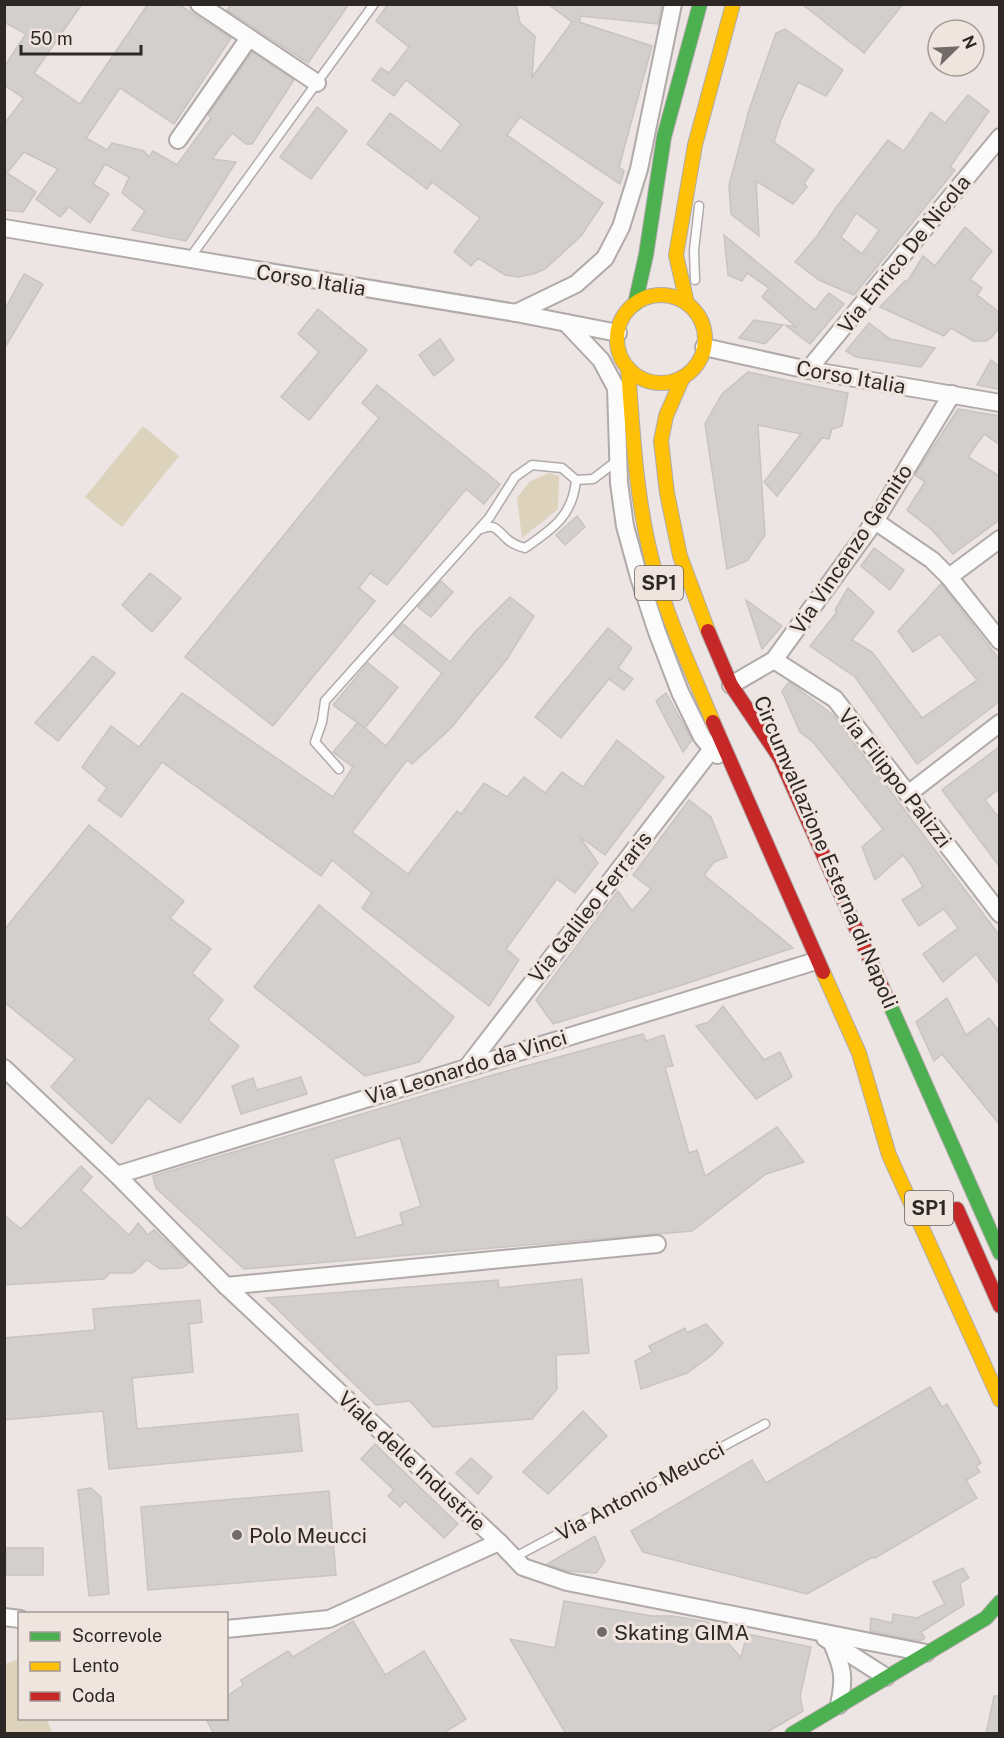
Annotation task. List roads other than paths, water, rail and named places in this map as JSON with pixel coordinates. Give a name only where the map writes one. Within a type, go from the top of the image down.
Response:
[{"type":"main road","points":[[635,304],[646,255],[664,137],[700,4]]},
{"type":"main road","points":[[628,368],[639,378],[654,383],[669,383],[683,377],[695,367],[702,354],[705,339],[703,325],[693,306],[676,255],[695,145],[733,4]]},
{"type":"main road","points":[[618,333],[625,314],[647,297],[661,295],[674,297],[693,306]]},
{"type":"main road","name":"SP1","points":[[618,333],[620,355],[628,368],[636,480],[654,569],[672,624],[740,785]]},
{"type":"main road","points":[[683,377],[666,416],[661,441],[667,494],[683,565],[696,602],[731,685],[780,758],[999,1253]]},
{"type":"main road","name":"Circumvallazione Esterna di Napoli","points":[[731,685],[758,749]]},
{"type":"main road","points":[[740,785],[816,961],[898,1139]]},
{"type":"main road","points":[[859,1053],[890,1155],[999,1400]]},
{"type":"main road","name":"SP1","points":[[950,1193],[999,1306]]},
{"type":"main road","points":[[792,1734],[926,1653],[993,1617],[999,1602]]},
{"type":"street","points":[[199,4],[316,83]]},
{"type":"street","points":[[516,314],[576,284],[605,258],[621,226],[639,170],[673,4]]},
{"type":"street","points":[[178,140],[249,38]]},
{"type":"street","name":"Via Enrico De Nicola","points":[[808,370],[999,137]]},
{"type":"street","name":"Corso Italia","points":[[4,228],[618,333]]},
{"type":"street","points":[[566,323],[601,360],[616,388],[619,483],[625,526],[642,588],[680,692],[702,737],[740,785]]},
{"type":"street","name":"Corso Italia","points":[[704,347],[808,370],[999,403]]},
{"type":"street","name":"Via Vincenzo Gemito","points":[[731,685],[774,660],[874,521],[952,394]]},
{"type":"street","points":[[874,521],[932,560],[949,577],[999,641]]},
{"type":"street","points":[[949,577],[999,539]]},
{"type":"street","name":"Via Filippo Palizzi","points":[[774,660],[835,699],[999,914]]},
{"type":"street","points":[[908,794],[999,723]]},
{"type":"street","name":"Via Galileo Ferraris","points":[[468,1066],[712,749]]},
{"type":"street","name":"Via Leonardo da Vinci","points":[[117,1175],[816,961]]},
{"type":"street","name":"Viale delle Industrie","points":[[4,1068],[117,1175],[226,1286],[523,1567],[567,1582],[926,1653]]},
{"type":"street","points":[[226,1286],[657,1244]]},
{"type":"street","points":[[228,1629],[329,1619],[499,1542]]},
{"type":"street","points":[[817,1632],[886,1677]]},
{"type":"street","points":[[832,1642],[842,1666],[844,1683],[839,1705]]},
{"type":"lane","points":[[188,260],[374,4]]},
{"type":"lane","points":[[710,126],[713,115]]},
{"type":"lane","points":[[695,290],[694,250],[701,194]]},
{"type":"lane","points":[[339,769],[315,742],[322,722],[325,701],[478,531],[515,477],[532,465],[562,468],[576,480],[593,479],[618,460]]},
{"type":"lane","points":[[478,531],[489,526],[495,527],[514,545],[525,548],[546,534],[567,512],[574,495],[576,480]]},
{"type":"lane","name":"Via Antonio Meucci","points":[[515,1557],[765,1424]]},
{"type":"place","name":"Polo Meucci","points":[[237,1535]]},
{"type":"place","name":"Skating GIMA","points":[[602,1632]]}]
